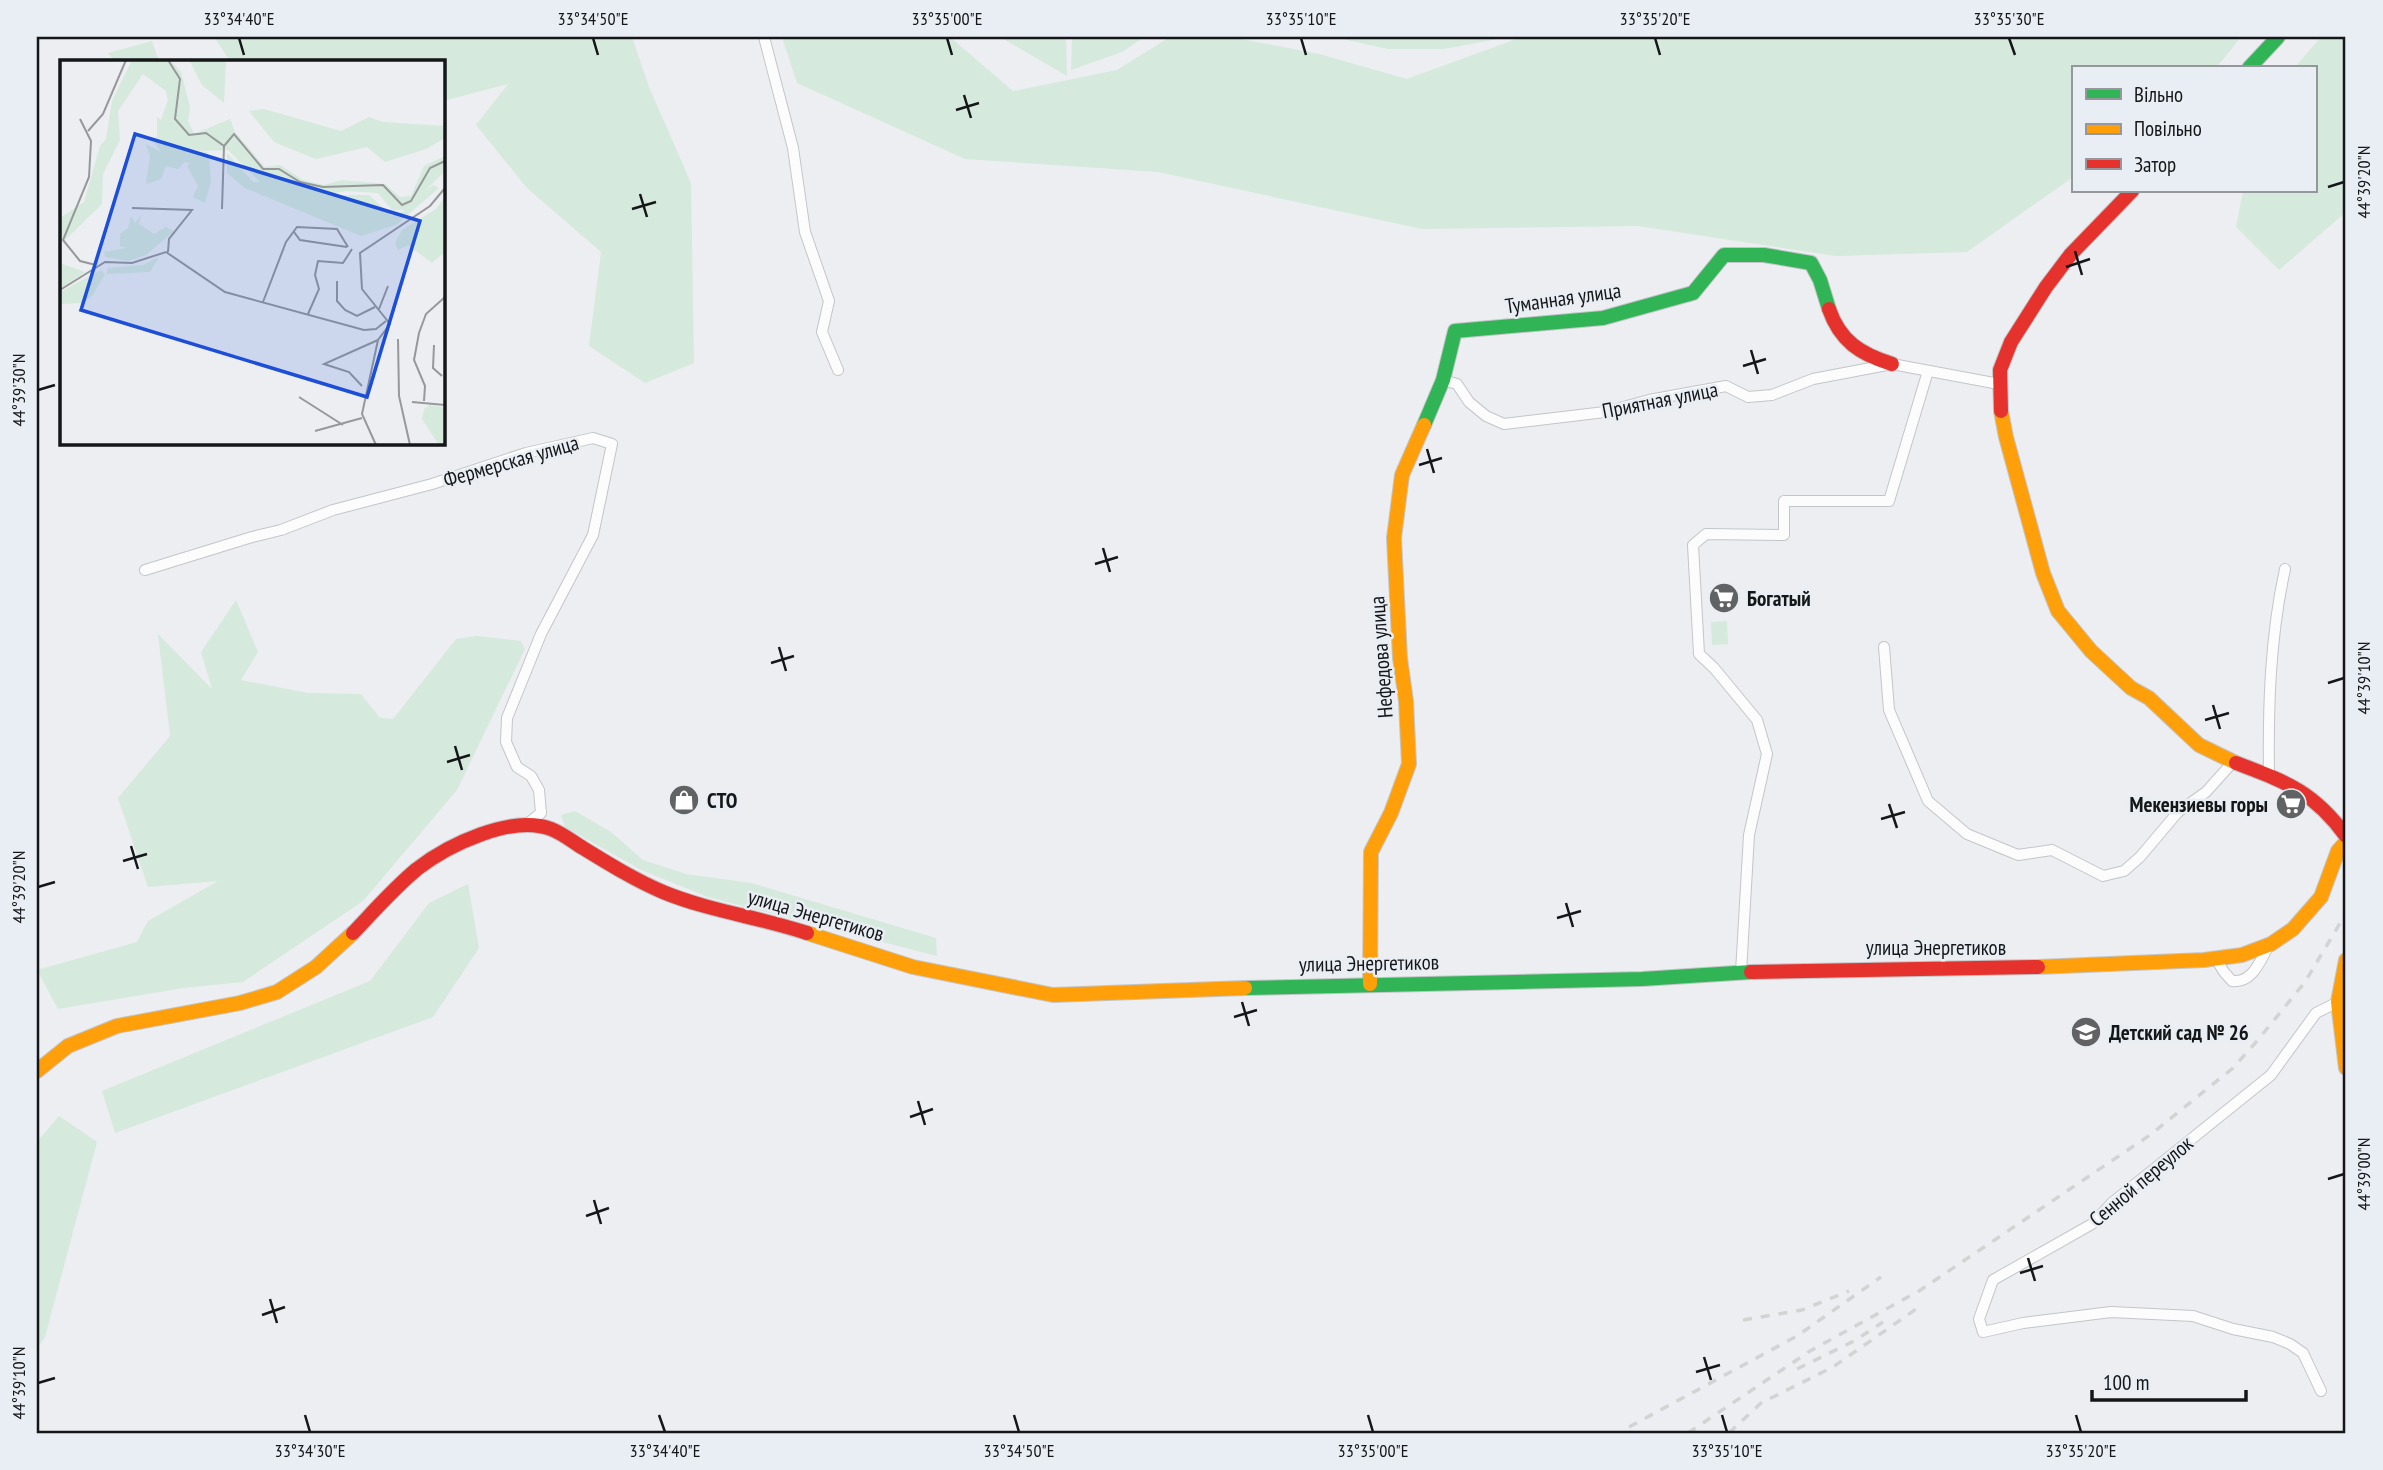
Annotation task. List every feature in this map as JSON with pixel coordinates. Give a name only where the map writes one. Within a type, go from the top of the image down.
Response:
[{"type":"main road","points":[[2251,66],[2278,37]]},
{"type":"main road","points":[[2131,192],[2071,254],[2033,306],[2011,342],[2000,370],[2001,410],[2006,437],[2036,552],[2058,611],[2091,651],[2131,688],[2149,698],[2199,745],[2308,795],[2332,817],[2346,839]]},
{"type":"main road","name":"Туманная улица","points":[[1455,331],[1603,318],[1693,293],[1724,256],[1764,256],[1811,264],[1820,275],[1832,321],[1841,336],[1857,352],[1892,364]]},
{"type":"main road","name":"Нефедова улица","points":[[1370,984],[1371,852],[1391,813],[1409,764],[1394,538],[1402,475],[1443,380],[1455,331]]},
{"type":"main road","points":[[37,1071],[68,1046],[117,1026],[240,1003],[277,992],[338,949],[392,892],[439,854],[488,832],[511,825],[527,824]]},
{"type":"main road","name":"улица Энергетиков","points":[[527,824],[551,829],[612,866],[662,891],[698,905],[789,927],[913,967],[1053,995],[1370,984],[1642,979],[1741,972],[1880,968],[2012,968],[2216,959],[2242,955],[2269,945],[2293,929],[2321,897],[2338,851],[2346,839]]},
{"type":"main road","points":[[2346,960],[2338,1002],[2346,1068]]},
{"type":"street","points":[[764,37],[793,148],[805,232],[829,301],[822,332],[838,370]]},
{"type":"street","name":"Приятная улица","points":[[1443,380],[1457,384],[1469,402],[1486,416],[1504,424],[1605,412],[1649,400],[1726,386],[1748,397],[1772,395],[1813,379],[1892,364],[1999,384]]},
{"type":"street","points":[[1741,972],[1749,835],[1768,754],[1757,720],[1699,654],[1693,545],[1706,534],[1784,535],[1784,501],[1888,501],[1928,371]]},
{"type":"street","name":"Фермерская улица","points":[[145,570],[281,530],[333,510],[432,484],[526,453],[593,438],[612,444],[593,535],[541,634],[507,718],[506,742],[517,767],[531,776],[539,790],[541,813],[527,824]]},
{"type":"street","points":[[2269,776],[2271,657],[2275,614],[2285,569]]},
{"type":"street","points":[[1884,647],[1889,710],[1928,801],[1967,834],[2018,855],[2052,850],[2103,876],[2124,871],[2140,857],[2178,812],[2206,792],[2233,762]]},
{"type":"street","points":[[2216,959],[2232,981],[2241,982],[2256,969],[2269,945]]},
{"type":"street","name":"Сенной переулок","points":[[2321,1391],[2303,1353],[2290,1345],[2273,1337],[2234,1329],[2193,1316],[2111,1312],[2023,1323],[1983,1332],[1979,1319],[1993,1280],[2092,1224],[2112,1203],[2271,1075],[2316,1013],[2338,1002]]},
{"type":"green space","points":[[214,37],[632,37],[649,87],[691,183],[694,363],[645,383],[589,346],[601,252],[527,188],[476,125],[508,84],[444,101],[444,60],[229,60]]},
{"type":"green space","points":[[782,37],[950,37],[1013,91],[1117,70],[1170,37],[1231,37],[1319,54],[1407,79],[1522,37],[2241,37],[2218,66],[2072,66],[2072,178],[1967,252],[1836,256],[1638,226],[1422,229],[1158,172],[965,159],[797,83]]},
{"type":"green space","points":[[1000,37],[1066,37],[1067,76]]},
{"type":"green space","points":[[1072,37],[1144,37],[1122,52],[1071,70]]},
{"type":"green space","points":[[1334,37],[1508,37],[1444,49],[1388,49]]},
{"type":"green space","points":[[2321,37],[2346,37],[2346,212],[2279,270],[2236,227],[2243,192],[2316,192],[2316,66],[2296,66]]},
{"type":"green space","points":[[152,41],[159,60],[113,60],[108,53]]},
{"type":"green space","points":[[236,600],[258,652],[241,680],[308,693],[361,694],[380,718],[393,719],[456,639],[477,636],[521,641],[525,649],[457,790],[363,901],[243,982],[184,988],[58,1009],[37,970],[137,942],[148,921],[218,881],[148,887],[118,798],[170,736],[158,634],[212,689],[201,652]]},
{"type":"green space","points":[[1727,621],[1728,644],[1712,645],[1711,622]]},
{"type":"green space","points":[[575,811],[611,832],[643,860],[686,874],[751,883],[936,938],[937,956],[708,897],[641,870],[565,827],[561,815]]},
{"type":"green space","points":[[468,884],[479,948],[433,1017],[115,1133],[102,1091],[370,981],[429,903]]},
{"type":"green space","points":[[59,1116],[97,1142],[45,1337],[37,1349],[37,1142]]},
{"type":"railway","points":[[1688,1433],[1810,1351],[1919,1291],[2150,1135],[2233,1068],[2257,1041],[2305,982],[2346,913]]},
{"type":"railway","points":[[1629,1427],[1797,1336],[1881,1277]]},
{"type":"railway","points":[[1743,1320],[1802,1310],[1849,1291]]},
{"type":"railway","points":[[1729,1433],[1761,1403],[1833,1367],[1919,1307]]},
{"type":"railway","points":[[1797,1369],[1854,1341],[1883,1322]]},
{"type":"traffic: fast","points":[[2251,66],[2278,37]]},
{"type":"traffic: fast","points":[[1424,425],[1443,380],[1455,331],[1603,318],[1693,293],[1724,255],[1764,255],[1811,263],[1820,280],[1829,309]]},
{"type":"traffic: fast","points":[[1245,988],[1642,979],[1751,972]]},
{"type":"traffic: slow","points":[[2001,411],[2043,573],[2058,611],[2091,651],[2131,688],[2149,698],[2199,745],[2236,763]]},
{"type":"traffic: slow","points":[[1370,984],[1371,852],[1391,813],[1409,764],[1394,538],[1402,475],[1424,425]]},
{"type":"traffic: slow","points":[[2038,967],[2204,960],[2242,955],[2271,944],[2293,929],[2321,897],[2338,851],[2346,842]]},
{"type":"traffic: slow","points":[[37,1071],[68,1046],[117,1026],[240,1003],[277,992],[316,967],[353,933]]},
{"type":"traffic: slow","points":[[807,933],[913,967],[1053,995],[1245,988]]},
{"type":"traffic: slow","points":[[2346,960],[2338,1002],[2346,1068]]},
{"type":"traffic: jam","points":[[2001,411],[2000,370],[2011,342],[2071,254],[2131,192]]},
{"type":"traffic: jam","points":[[1829,309],[1839,330],[1853,345],[1870,356],[1892,364]]},
{"type":"traffic: jam","points":[[2236,763],[2270,776],[2310,798],[2346,836]]},
{"type":"traffic: jam","points":[[353,933],[409,876],[430,860],[481,834],[535,825],[559,833],[622,872],[663,892],[807,933]]},
{"type":"traffic: jam","points":[[1751,972],[2038,967]]},
{"type":"place","name":"Богатый","points":[[1724,598]]},
{"type":"place","name":"СТО","points":[[684,800]]},
{"type":"place","name":"Мекензиевы горы","points":[[2291,804]]},
{"type":"place","name":"Детский сад № 26","points":[[2086,1032]]}]
